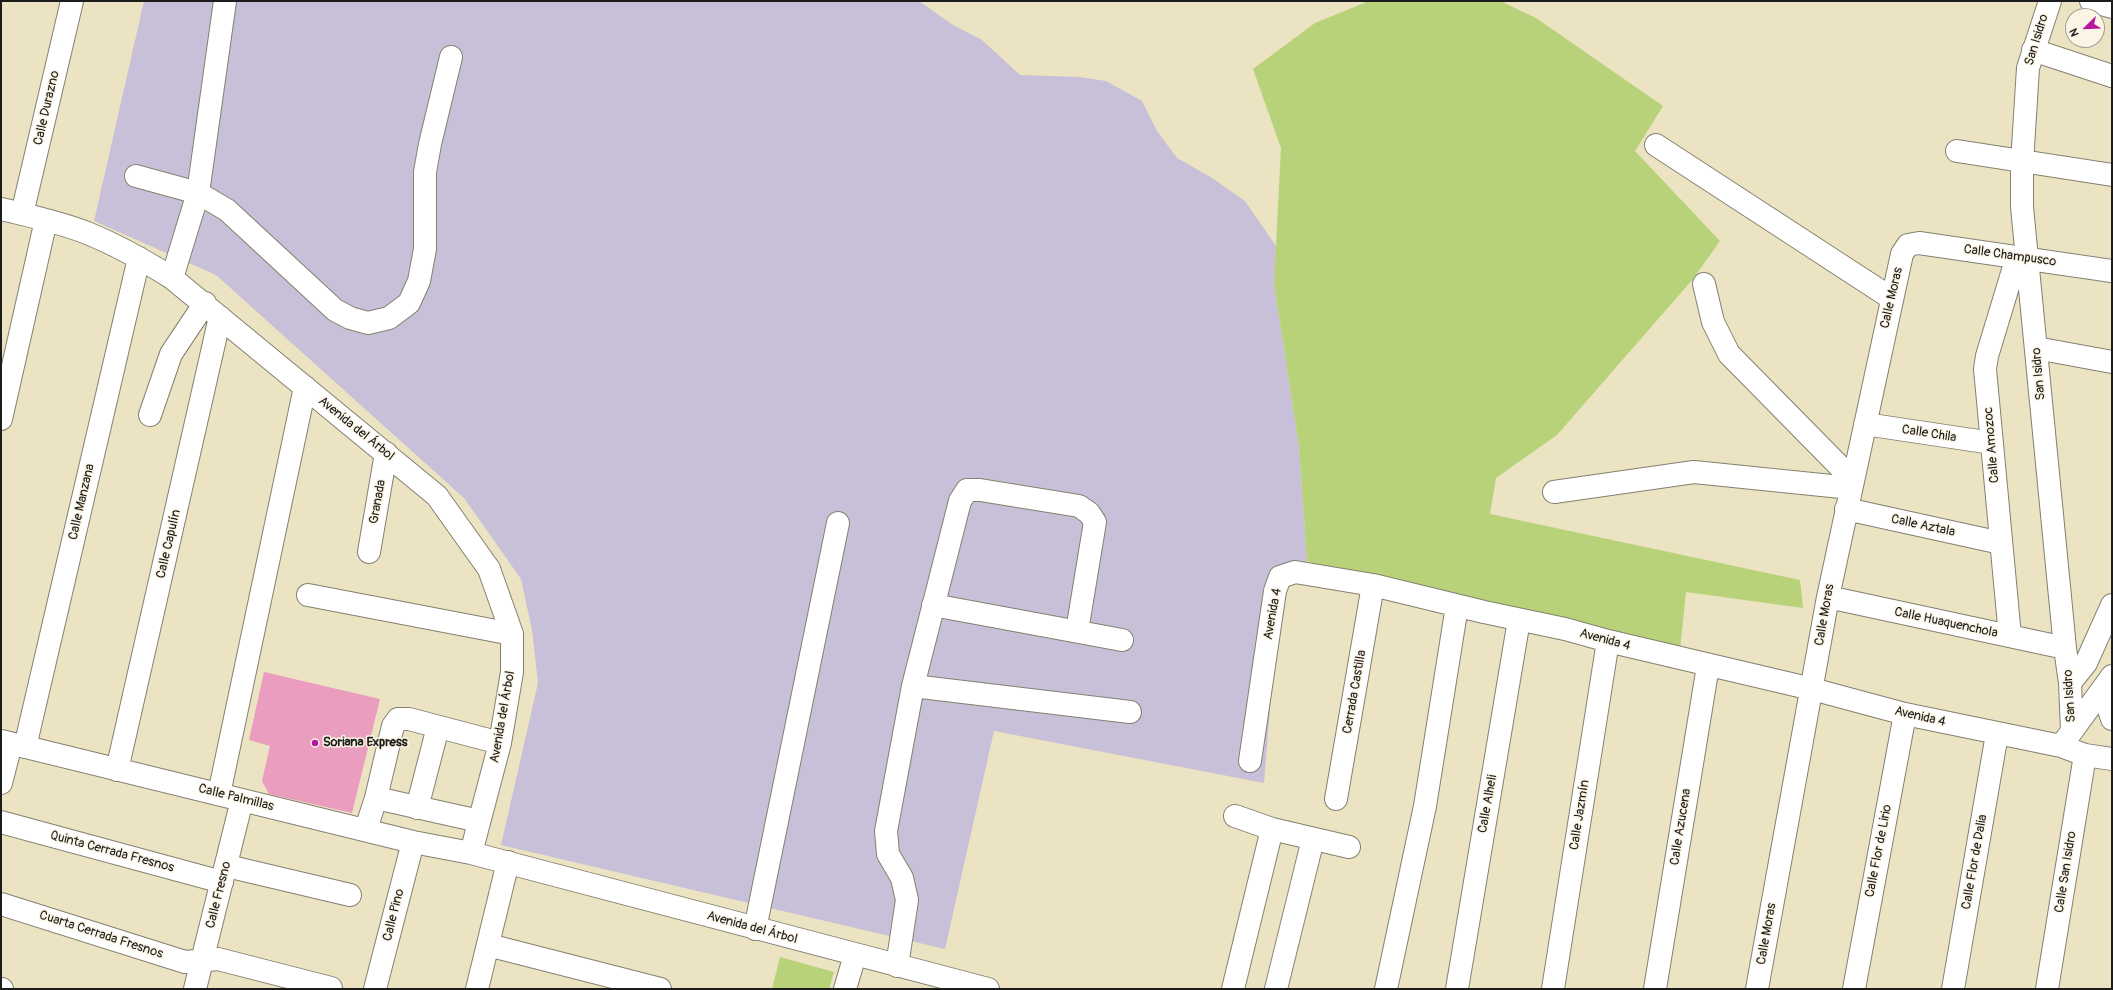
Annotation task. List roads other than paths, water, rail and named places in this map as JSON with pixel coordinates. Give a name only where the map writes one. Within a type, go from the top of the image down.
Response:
[{"type":"street","name":"Calle Durazno","points":[[22,214],[72,1]]},
{"type":"street","points":[[172,278],[198,192],[225,1]]},
{"type":"street","name":"San Isidro","points":[[2050,1],[2028,68],[2022,163],[2022,258],[2036,348],[2065,648],[2070,683],[2067,739]]},
{"type":"street","points":[[2091,1],[2112,7]]},
{"type":"street","points":[[2033,50],[2112,76]]},
{"type":"street","points":[[136,176],[198,192],[227,210],[334,310],[350,318],[368,323],[389,318],[409,303],[419,281],[425,249],[425,172],[451,57]]},
{"type":"street","points":[[1656,145],[1891,298]]},
{"type":"street","points":[[1957,151],[2022,163],[2112,176]]},
{"type":"street","name":"Avenida del Árbol","points":[[1,209],[46,220],[87,233],[139,258],[172,278],[437,496],[467,536],[490,569],[512,634],[512,672],[500,743],[471,854],[508,862],[897,966],[946,984],[988,989]]},
{"type":"street","points":[[1,419],[46,220]]},
{"type":"street","name":"Calle Champusco","points":[[1908,245],[1919,243],[2112,271]]},
{"type":"street","name":"Calle Moras","points":[[1757,989],[1828,597],[1891,298],[1902,254],[1908,245]]},
{"type":"street","name":"Calle Manzana","points":[[1,783],[139,258]]},
{"type":"street","name":"Calle Amozoc","points":[[2010,636],[1985,368],[1987,356],[2022,258]]},
{"type":"street","points":[[1704,284],[1713,322],[1729,354],[1850,492]]},
{"type":"street","points":[[150,415],[171,354],[212,310]]},
{"type":"street","name":"Calle Capulín","points":[[117,770],[212,310]]},
{"type":"street","points":[[2036,348],[2112,362]]},
{"type":"street","points":[[219,794],[305,388]]},
{"type":"street","name":"Calle Chila","points":[[1865,424],[1992,443]]},
{"type":"street","name":"Granada","points":[[369,552],[386,453]]},
{"type":"street","name":"Calle Aztala","points":[[1554,492],[1694,472],[1850,492],[2001,543]]},
{"type":"street","points":[[897,966],[908,900],[902,878],[888,854],[886,831],[913,686],[960,501],[967,490],[980,490],[1079,506],[1089,513],[1095,522],[1077,632]]},
{"type":"street","points":[[755,929],[838,523]]},
{"type":"street","name":"Avenida 4","points":[[1250,761],[1275,591],[1280,576],[1295,572],[1373,585],[1457,606],[1565,629],[1708,666],[1812,689],[1905,714],[1997,734],[2067,739],[2085,755],[2112,759]]},
{"type":"street","name":"Cerrada Castilla","points":[[1336,799],[1373,585]]},
{"type":"street","points":[[308,595],[512,634]]},
{"type":"street","name":"Calle Huaquenchola","points":[[1828,597],[2065,648]]},
{"type":"street","points":[[934,605],[1122,640]]},
{"type":"street","points":[[2070,683],[2086,663],[2112,605]]},
{"type":"street","points":[[1386,989],[1425,806],[1457,606]]},
{"type":"street","name":"Calle Alheli","points":[[1457,989],[1519,620]]},
{"type":"street","name":"Calle Jazmín","points":[[1553,989],[1608,641]]},
{"type":"street","name":"Calle Azucena","points":[[1655,989],[1708,666]]},
{"type":"street","points":[[2110,680],[2107,704],[2112,719]]},
{"type":"street","points":[[2067,739],[2110,680]]},
{"type":"street","points":[[913,686],[1130,712]]},
{"type":"street","name":"Calle Flor de Lirio","points":[[1854,989],[1905,714]]},
{"type":"street","points":[[366,829],[376,798],[393,726],[398,719],[408,719],[500,743]]},
{"type":"street","points":[[417,808],[438,727]]},
{"type":"street","name":"Calle Flor de Dalia","points":[[1953,989],[1997,734]]},
{"type":"street","name":"Calle Palmillas","points":[[12,744],[366,829],[413,842],[471,854]]},
{"type":"street","name":"Calle San Isidro","points":[[2047,989],[2085,755]]},
{"type":"street","points":[[376,798],[479,821]]},
{"type":"street","name":"Calle Fresno","points":[[195,989],[225,874],[242,800]]},
{"type":"street","points":[[1235,816],[1272,829],[1349,847]]},
{"type":"street","name":"Quinta Cerrada Fresnos","points":[[1,822],[225,874],[350,895]]},
{"type":"street","points":[[1233,989],[1272,829]]},
{"type":"street","points":[[1276,989],[1313,839]]},
{"type":"street","name":"Calle Pino","points":[[375,989],[413,842]]},
{"type":"street","points":[[477,989],[508,862]]},
{"type":"street","name":"Cuarta Cerrada Fresnos","points":[[1,904],[186,962],[218,959],[331,988]]},
{"type":"street","points":[[488,945],[660,989]]},
{"type":"street","points":[[845,989],[855,955]]},
{"type":"place","name":"Soriana Express","points":[[315,743]]}]
